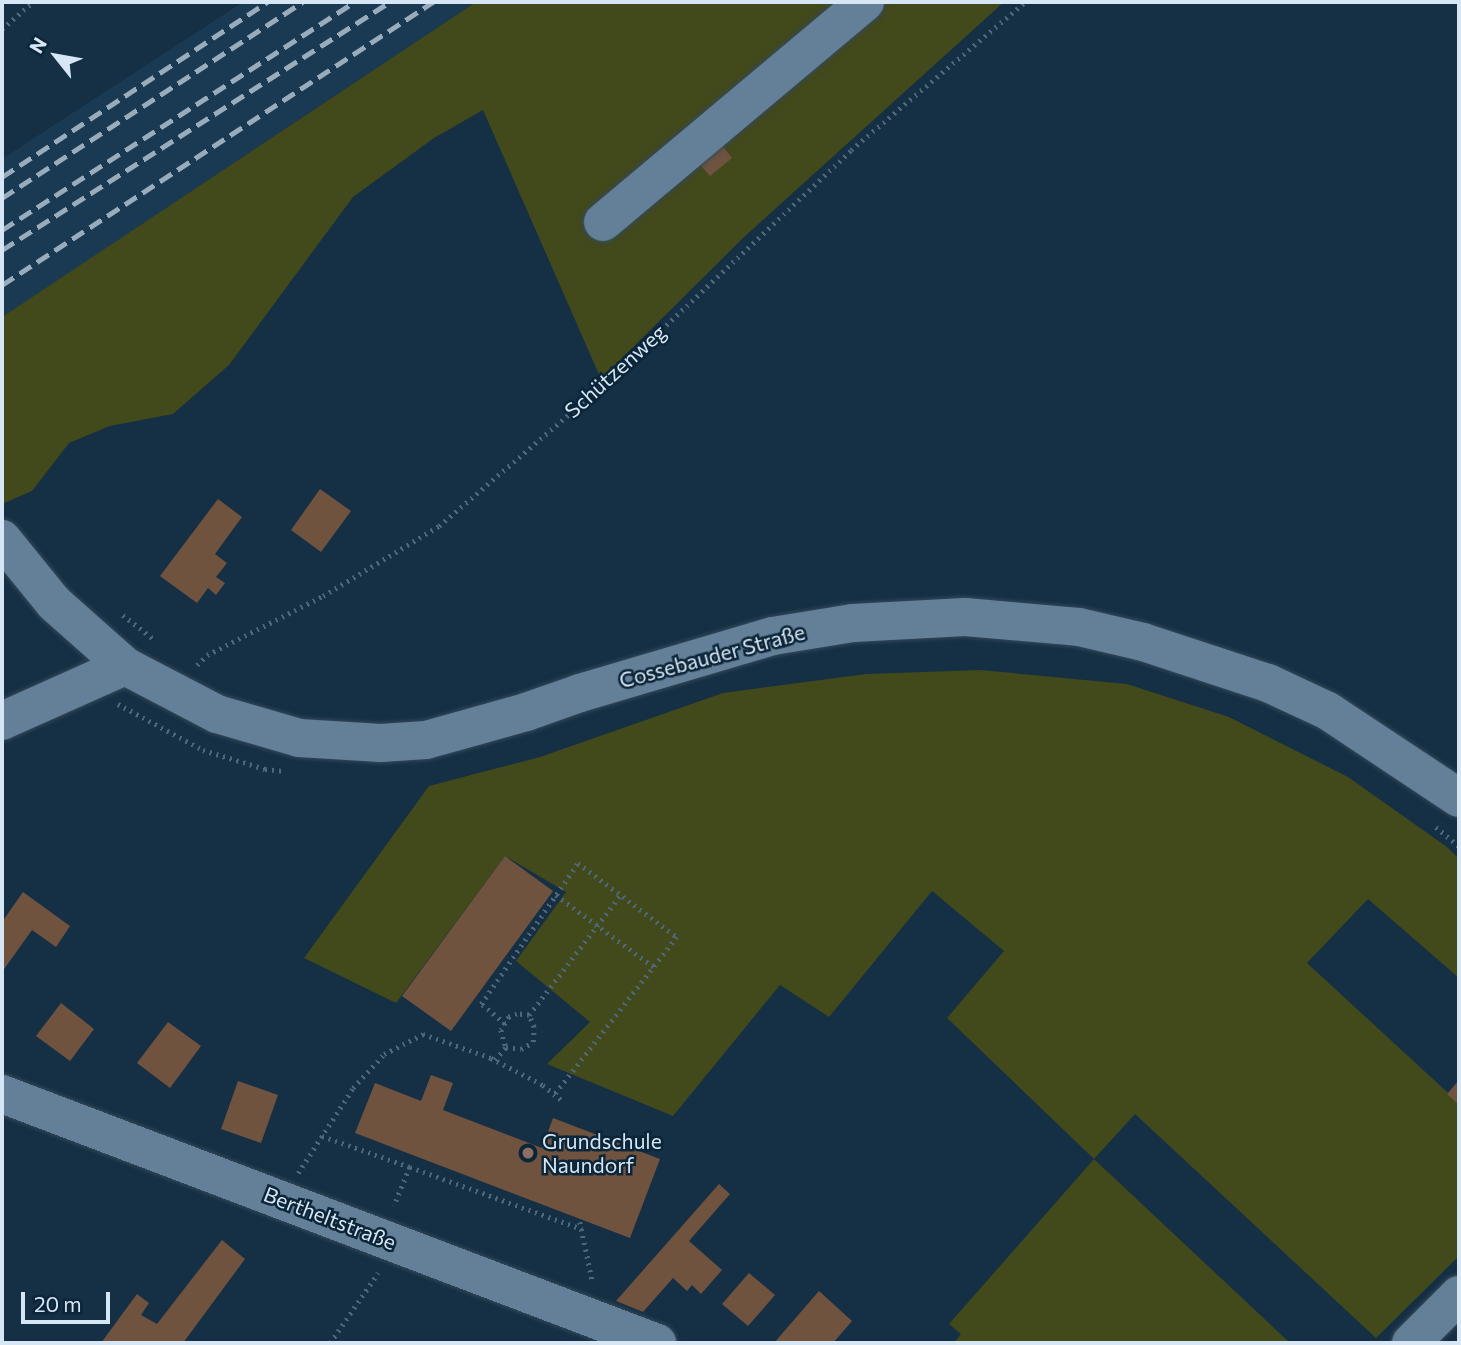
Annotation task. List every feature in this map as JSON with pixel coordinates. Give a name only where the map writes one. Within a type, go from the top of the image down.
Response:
[{"type":"street","points":[[603,222],[865,2]]},
{"type":"street","name":"Cossebauder Straße","points":[[2,539],[109,673],[169,691],[217,714],[299,738],[381,744],[426,740],[773,636],[853,623],[965,617],[1079,627],[1156,645],[1268,683],[1328,711],[1459,798]]},
{"type":"street","points":[[2,721],[109,673]]},
{"type":"street","name":"Bertheltstraße","points":[[2,1094],[657,1343]]},
{"type":"street","points":[[1411,1343],[1459,1295]]},
{"type":"path","points":[[2,29],[33,2]]},
{"type":"path","name":"Schützenweg","points":[[169,691],[207,655],[323,596],[439,527],[605,383],[850,150],[1025,2]]},
{"type":"path","points":[[109,673],[123,709],[203,750],[265,769],[290,772]]},
{"type":"path","points":[[1428,820],[1459,846]]},
{"type":"path","points":[[505,1024],[481,1004],[578,863],[622,893],[677,937],[555,1094]]},
{"type":"path","points":[[529,1016],[622,893]]},
{"type":"path","points":[[556,895],[654,967]]},
{"type":"path","points":[[506,1047],[501,1030],[505,1024],[517,1014],[529,1016]]},
{"type":"path","points":[[506,1047],[522,1049],[533,1042],[534,1027],[529,1016]]},
{"type":"path","points":[[280,1199],[353,1088],[384,1054],[423,1034],[495,1060],[555,1094],[564,1102]]},
{"type":"path","points":[[495,1060],[506,1047]]},
{"type":"path","points":[[322,1136],[582,1229]]},
{"type":"path","points":[[330,1343],[390,1241],[410,1167]]},
{"type":"path","points":[[580,1222],[594,1292],[583,1313]]},
{"type":"shaded area","points":[[243,2],[476,2],[2,317],[2,159]]},
{"type":"green space","points":[[476,2],[1004,2],[743,238],[601,379],[483,110],[434,138],[353,197],[229,365],[173,414],[110,426],[69,443],[32,491],[2,504],[2,317]]},
{"type":"green space","points":[[980,670],[1127,684],[1229,717],[1348,777],[1447,847],[1459,859],[1459,978],[1368,899],[1307,963],[1459,1103],[1459,1256],[1376,1338],[1135,1114],[1094,1159],[947,1018],[1004,951],[932,891],[829,1017],[780,985],[673,1116],[547,1064],[590,1022],[516,961],[566,892],[505,856],[396,1003],[304,958],[429,786],[540,757],[723,693],[866,674]]},
{"type":"green space","points":[[1094,1159],[1290,1343],[954,1343],[961,1334],[949,1324]]},
{"type":"building","points":[[721,144],[732,158],[710,176],[698,162]]},
{"type":"building","points":[[320,489],[351,511],[321,552],[291,530]]},
{"type":"building","points":[[218,499],[242,517],[215,554],[227,563],[216,577],[225,583],[216,595],[208,588],[197,603],[160,576]]},
{"type":"building","points":[[505,856],[553,891],[451,1031],[402,996]]},
{"type":"building","points":[[23,892],[70,926],[56,947],[32,930],[2,972],[2,922]]},
{"type":"building","points":[[61,1003],[94,1029],[70,1061],[36,1036]]},
{"type":"building","points":[[168,1022],[201,1046],[170,1088],[137,1063]]},
{"type":"building","name":"Grundschule Naundorf","points":[[431,1075],[453,1083],[443,1110],[542,1148],[553,1118],[660,1159],[630,1238],[355,1133],[375,1083],[421,1101]]},
{"type":"building","points":[[1459,1080],[1459,1105],[1447,1094]]},
{"type":"building","points":[[238,1081],[278,1095],[261,1143],[221,1129]]},
{"type":"building","points":[[719,1184],[730,1194],[689,1241],[722,1270],[701,1294],[692,1285],[687,1291],[673,1278],[643,1312],[616,1301]]},
{"type":"building","points":[[222,1240],[245,1259],[183,1343],[101,1343],[137,1294],[149,1303],[141,1315],[157,1324]]},
{"type":"building","points":[[749,1273],[775,1295],[748,1326],[722,1304]]},
{"type":"building","points":[[819,1291],[852,1321],[833,1343],[774,1343]]},
{"type":"railway","points":[[2,177],[267,2]]},
{"type":"railway","points":[[2,198],[303,2]]},
{"type":"railway","points":[[2,230],[354,2]]},
{"type":"railway","points":[[2,250],[390,2]]},
{"type":"railway","points":[[2,285],[433,2]]},
{"type":"place","name":"Grundschule Naundorf","points":[[528,1153]]}]
